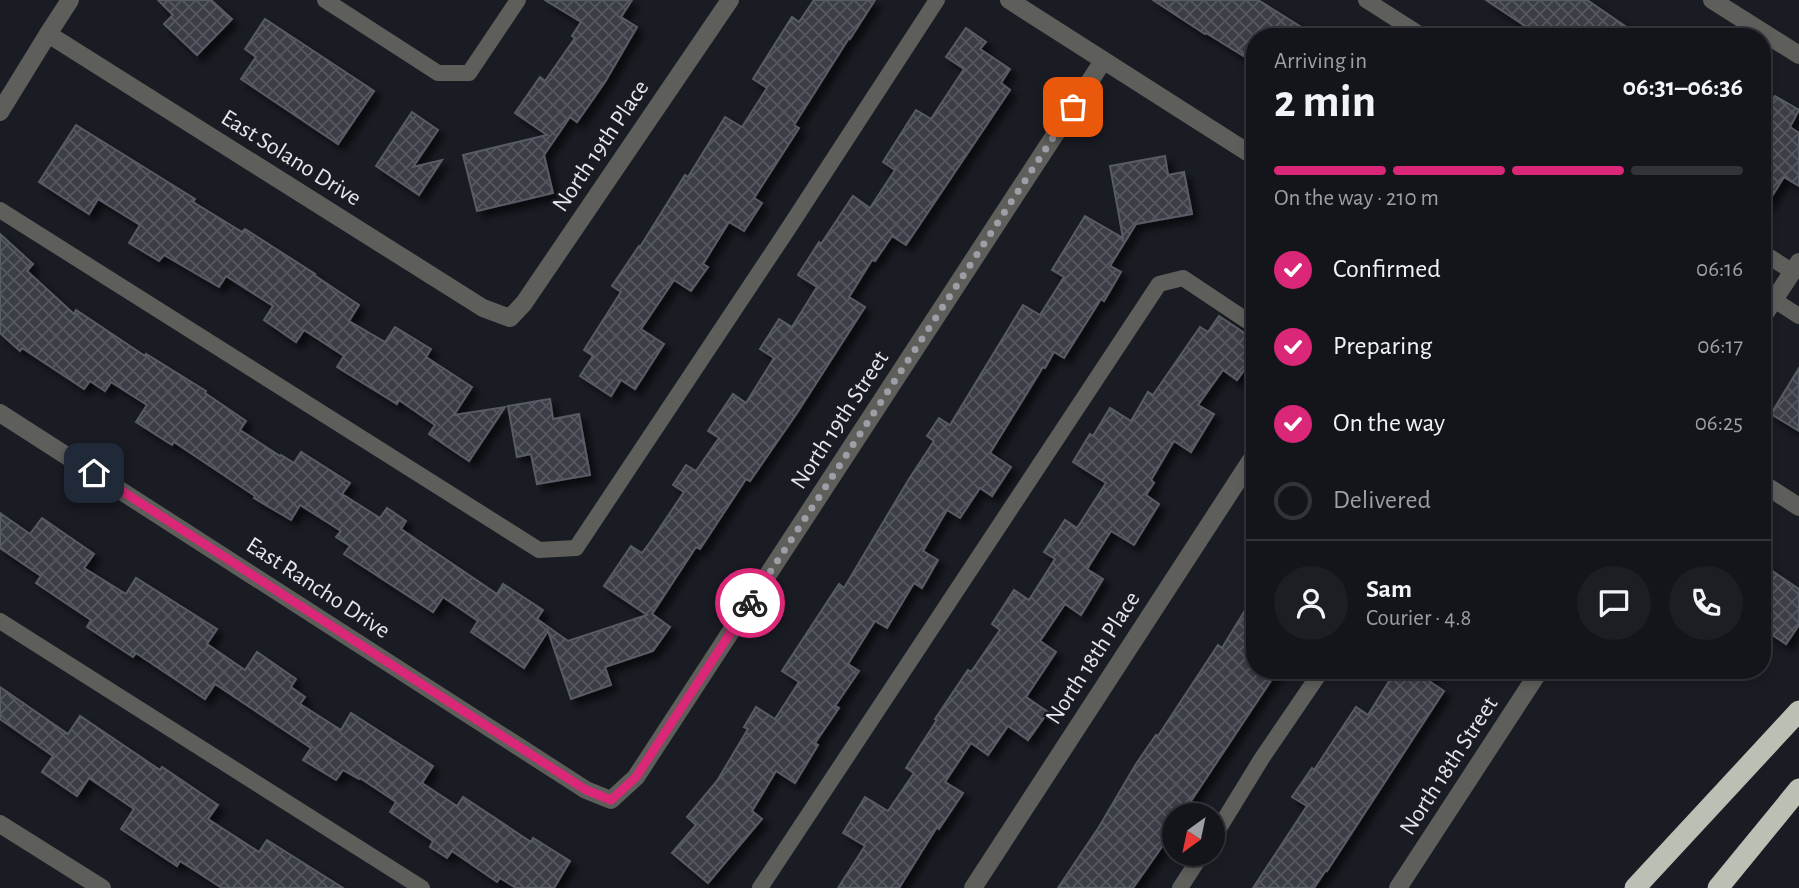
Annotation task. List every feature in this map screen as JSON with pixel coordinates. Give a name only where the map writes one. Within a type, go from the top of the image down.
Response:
[{"type":"highway","points":[[1635,888],[1799,711]]},
{"type":"highway","points":[[1717,888],[1799,789]]},
{"type":"street","points":[[3,102],[71,0]]},
{"type":"street","name":"North 19th Place","points":[[510,318],[524,303],[730,0]]},
{"type":"street","points":[[1712,0],[1756,28]]},
{"type":"street","points":[[1014,1],[1246,152]]},
{"type":"street","name":"East Solano Drive","points":[[48,34],[484,308],[510,318]]},
{"type":"street","points":[[1771,37],[1799,55]]},
{"type":"street","name":"North 19th Street","points":[[611,800],[636,777],[1103,61]]},
{"type":"street","points":[[1771,304],[1796,267]]},
{"type":"street","name":"East Rancho Drive","points":[[0,412],[586,790],[611,800]]},
{"type":"street","name":"North 18th Place","points":[[973,888],[1246,468]]},
{"type":"street","points":[[1771,489],[1799,507]]},
{"type":"street","name":"North 18th Street","points":[[1398,888],[1534,679]]},
{"type":"street","points":[[0,824],[102,888]]},
{"type":"lane","points":[[325,0],[438,73],[469,73],[518,0]]},
{"type":"lane","points":[[0,210],[539,550],[576,548],[937,0]]},
{"type":"lane","points":[[1367,0],[1410,28]]},
{"type":"lane","points":[[1771,256],[1796,267]]},
{"type":"lane","points":[[760,888],[1159,284],[1183,278],[1246,320]]},
{"type":"lane","points":[[1774,300],[1799,316]]},
{"type":"lane","points":[[0,621],[422,888]]},
{"type":"lane","points":[[1225,818],[1316,679]]},
{"type":"lane","points":[[1180,888],[1194,866]]},
{"type":"building","points":[[158,0],[211,0],[232,19],[197,55],[164,24],[173,15]]},
{"type":"building","points":[[545,0],[632,0],[621,17],[637,27],[605,82],[577,122],[570,117],[544,155],[553,193],[477,211],[463,155],[547,135],[515,113],[540,77],[545,81],[575,38],[572,36],[581,22]]},
{"type":"building","points":[[814,0],[875,0],[794,125],[799,128],[754,198],[762,203],[744,231],[729,222],[703,264],[708,267],[691,291],[674,280],[641,329],[664,344],[635,389],[621,380],[611,396],[580,376],[593,356],[584,350],[621,292],[612,286],[685,175],[688,177],[725,117],[742,127],[767,88],[753,79],[792,17],[799,22]]},
{"type":"building","points":[[1153,0],[1258,0],[1303,28],[1246,28],[1246,57]]},
{"type":"building","points":[[1486,0],[1587,0],[1628,28],[1523,28],[1525,26]]},
{"type":"building","points":[[265,19],[374,91],[338,144],[241,79],[256,57],[245,49]]},
{"type":"building","points":[[966,28],[986,42],[980,49],[1010,69],[1001,83],[1010,90],[906,245],[892,236],[875,261],[872,260],[849,297],[865,307],[750,481],[746,479],[700,549],[696,547],[652,614],[670,627],[653,651],[605,667],[611,685],[571,699],[548,631],[524,668],[471,632],[478,621],[443,597],[433,612],[344,554],[350,546],[336,537],[341,531],[300,505],[291,520],[254,498],[255,496],[174,442],[172,445],[136,422],[147,405],[111,382],[105,391],[90,381],[84,389],[22,348],[20,351],[0,333],[0,234],[33,264],[27,271],[74,314],[76,310],[145,356],[146,354],[206,391],[205,393],[246,421],[240,430],[280,456],[294,463],[301,452],[350,483],[342,494],[380,518],[387,508],[406,521],[401,529],[497,594],[503,584],[543,610],[537,619],[568,641],[647,615],[604,586],[631,546],[642,553],[684,492],[673,485],[686,465],[696,471],[719,438],[708,431],[733,394],[746,403],[774,358],[760,349],[779,319],[792,327],[817,287],[798,275],[819,242],[821,244],[853,196],[870,208],[895,170],[883,162],[916,110],[931,119],[964,69],[946,57]]},
{"type":"building","points":[[1775,96],[1799,110],[1790,127],[1799,133],[1799,186],[1784,177],[1771,198],[1771,102]]},
{"type":"building","points":[[412,112],[438,130],[413,167],[442,160],[419,195],[376,166]]},
{"type":"building","points":[[76,125],[195,199],[193,202],[242,232],[245,229],[359,305],[349,321],[385,342],[395,327],[431,349],[426,357],[472,387],[454,415],[505,407],[469,461],[429,434],[435,425],[399,400],[397,404],[337,367],[344,356],[304,330],[296,342],[264,320],[273,306],[226,276],[219,287],[164,255],[159,261],[129,243],[140,225],[98,199],[89,214],[39,182]]},
{"type":"building","points":[[1165,156],[1168,175],[1184,172],[1192,214],[1136,224],[1110,266],[1121,272],[1104,301],[1101,299],[1064,358],[1054,352],[990,453],[1011,467],[992,496],[980,488],[960,518],[947,510],[923,551],[938,560],[922,588],[914,583],[887,628],[875,621],[848,664],[859,671],[835,706],[839,708],[815,743],[818,745],[795,783],[776,771],[752,811],[762,819],[708,883],[672,853],[696,825],[687,817],[717,781],[748,729],[744,727],[756,707],[775,719],[799,682],[782,671],[839,584],[844,588],[934,441],[927,436],[939,418],[950,425],[1023,305],[1040,315],[1064,277],[1052,270],[1085,216],[1123,238],[1110,166]]},
{"type":"building","points":[[1219,316],[1246,334],[1246,368],[1237,380],[1223,370],[1198,405],[1214,414],[1191,452],[1174,441],[1151,480],[1154,483],[1146,495],[1159,504],[1134,545],[1111,531],[1087,569],[1103,579],[1081,615],[1065,604],[1040,641],[1056,652],[1026,697],[1048,712],[1028,740],[1008,726],[988,755],[971,743],[945,782],[963,793],[939,829],[937,827],[899,888],[838,888],[865,846],[843,833],[865,797],[888,811],[914,773],[906,768],[937,720],[935,719],[968,670],[971,672],[1000,630],[992,624],[1014,590],[1029,600],[1055,559],[1044,552],[1065,520],[1077,528],[1106,483],[1073,462],[1090,434],[1093,436],[1110,408],[1131,421],[1148,392],[1153,395],[1200,327],[1208,332]]},
{"type":"building","points":[[1799,368],[1799,431],[1771,414]]},
{"type":"building","points":[[550,399],[553,419],[579,414],[590,475],[537,484],[531,454],[517,457],[508,406]]},
{"type":"building","points":[[0,513],[30,534],[42,518],[94,554],[84,568],[126,594],[136,578],[217,629],[207,644],[245,670],[257,652],[296,679],[291,687],[305,697],[300,704],[341,730],[351,713],[433,766],[422,783],[457,806],[463,797],[531,842],[533,838],[570,861],[554,888],[516,888],[500,878],[497,882],[452,851],[447,858],[430,847],[433,841],[390,812],[396,802],[343,770],[336,780],[303,760],[311,748],[215,684],[205,699],[136,653],[133,657],[87,627],[91,620],[36,583],[41,576],[0,548]]},
{"type":"building","points":[[1771,570],[1799,589],[1799,625],[1786,644],[1771,634]]},
{"type":"building","points":[[1246,609],[1246,679],[1272,679],[1190,803],[1162,803],[1161,848],[1133,888],[1058,888],[1099,827],[1136,764],[1156,735],[1158,736],[1218,645],[1222,648]]},
{"type":"building","points":[[1390,679],[1430,679],[1429,681],[1444,691],[1314,888],[1253,888],[1307,806],[1292,797],[1312,768],[1314,770],[1356,707],[1368,715]]},
{"type":"building","points":[[0,687],[68,734],[80,716],[218,805],[208,819],[259,852],[267,840],[343,888],[222,888],[180,861],[177,866],[121,829],[134,809],[89,778],[77,796],[42,772],[53,756],[0,719]]},
{"type":"way so far","points":[[750,603],[1073,107]]},
{"type":"route","points":[[94,473],[586,790],[611,800],[636,777],[750,603]]}]
